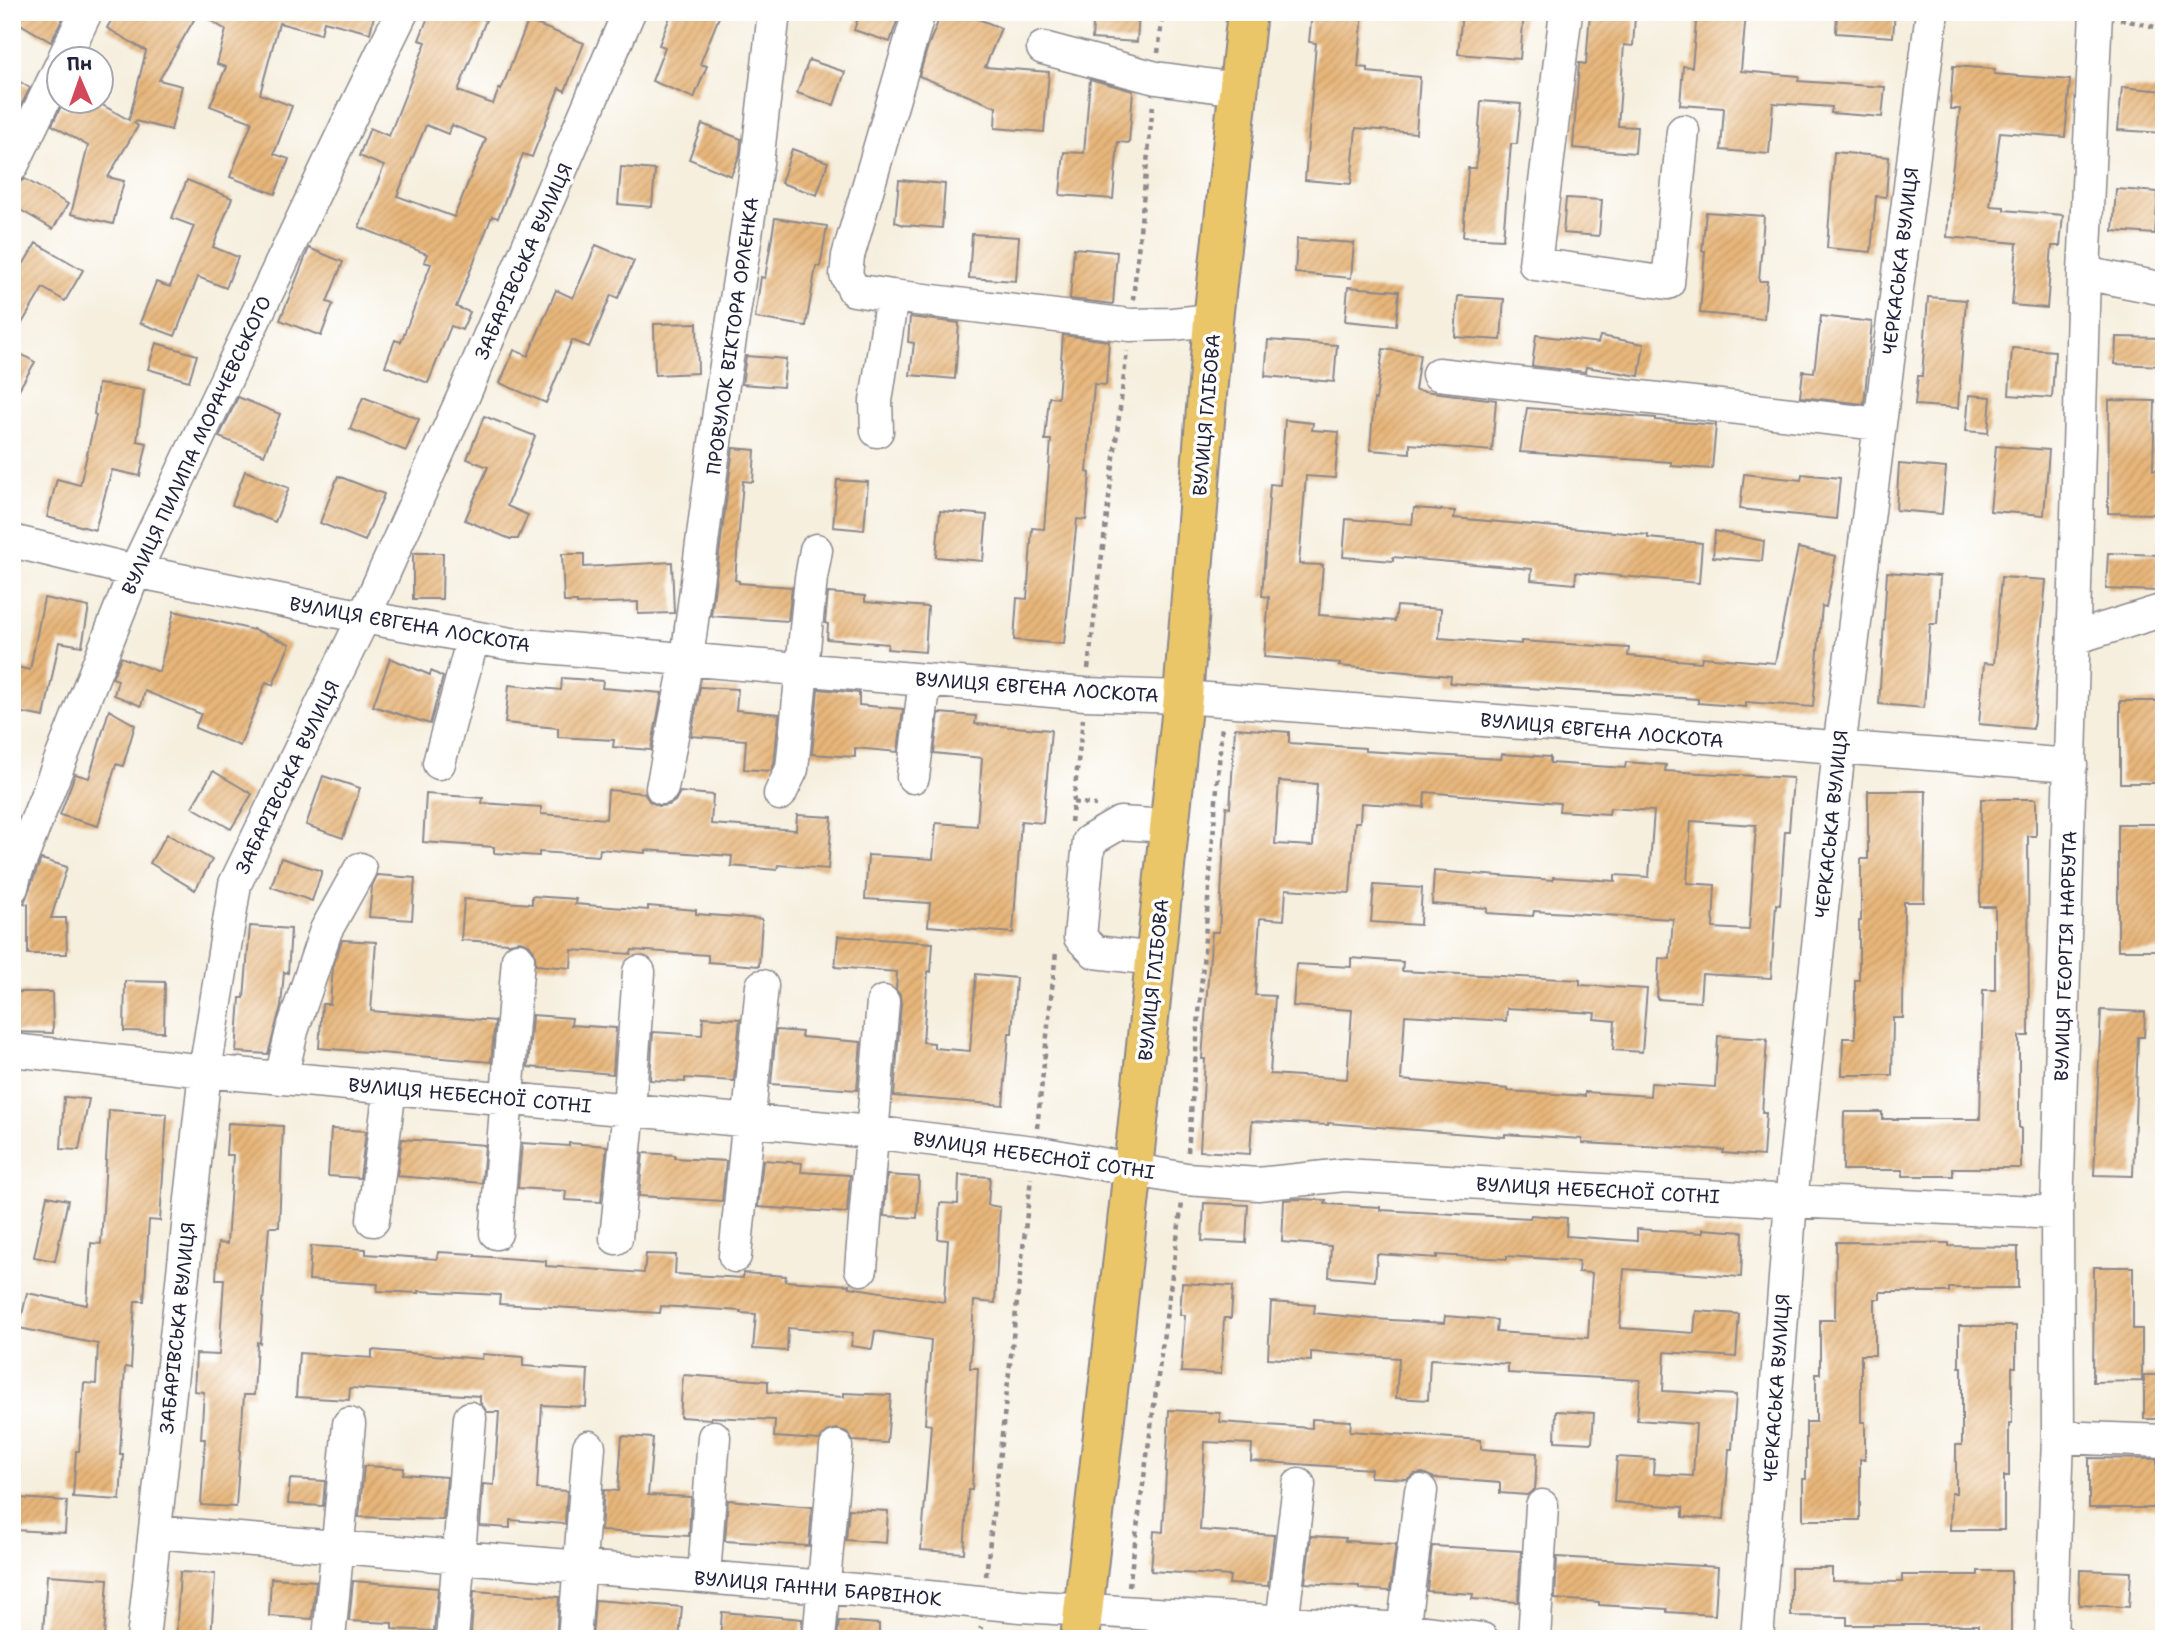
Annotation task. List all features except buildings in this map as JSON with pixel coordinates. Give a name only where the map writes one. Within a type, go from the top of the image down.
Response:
[{"type":"main road","name":"ВУЛИЦЯ ГЛІБОВА","points":[[1081,1625],[1183,697],[1213,320],[1247,12]]},
{"type":"street","points":[[70,46],[86,12]]},
{"type":"street","name":"ВУЛИЦЯ ПИЛИПА МОРАЧЕВСЬКОГО","points":[[12,887],[135,571],[402,12]]},
{"type":"street","name":"ЗАБАРІВСЬКА ВУЛИЦЯ","points":[[143,1639],[205,1070],[235,884],[364,617],[464,396],[629,12]]},
{"type":"street","name":"ПРОВУЛОК ВІКТОРА ОРЛЕНКА","points":[[662,788],[687,659],[720,404],[757,163],[774,12]]},
{"type":"street","name":"ВУЛИЦЯ ГЛІБОВА","points":[[919,12],[848,256],[846,275],[854,290],[1130,325],[1213,320]]},
{"type":"street","points":[[1566,12],[1535,264],[1668,283],[1684,131]]},
{"type":"street","name":"ЧЕРКАСЬКА ВУЛИЦЯ","points":[[1756,1639],[1791,1201],[1839,749],[1932,12]]},
{"type":"street","name":"ВУЛИЦЯ ГЕОРГІЯ НАРБУТА","points":[[2051,1639],[2058,1437],[2057,1213],[2084,273],[2096,13]]},
{"type":"street","points":[[1043,48],[1156,78],[1237,89]]},
{"type":"street","points":[[12,166],[46,96]]},
{"type":"street","points":[[2084,273],[2164,289]]},
{"type":"street","points":[[877,431],[876,401],[892,296]]},
{"type":"street","points":[[1438,374],[1879,424]]},
{"type":"street","name":"ВУЛИЦЯ ЄВГЕНА ЛОСКОТА","points":[[12,541],[135,571],[511,644],[1085,694],[1183,697],[2071,765]]},
{"type":"street","points":[[780,794],[792,769],[816,550]]},
{"type":"street","points":[[2074,638],[2164,610]]},
{"type":"street","points":[[439,763],[473,638]]},
{"type":"street","points":[[913,777],[925,680]]},
{"type":"street","points":[[1155,959],[1095,952],[1080,937],[1090,841],[1120,823],[1169,826]]},
{"type":"street","points":[[281,1078],[292,1031],[326,930],[359,869]]},
{"type":"street","points":[[496,1233],[519,959]]},
{"type":"street","points":[[616,1238],[639,972]]},
{"type":"street","points":[[735,1256],[762,986]]},
{"type":"street","points":[[861,1269],[883,1002]]},
{"type":"street","name":"ВУЛИЦЯ НЕБЕСНОЇ СОТНІ","points":[[12,1050],[281,1078],[871,1132],[1034,1152],[1186,1179],[1258,1184],[1344,1175],[1791,1201],[2057,1213]]},
{"type":"street","points":[[373,1220],[390,1087]]},
{"type":"street","points":[[452,1639],[470,1418]]},
{"type":"street","points":[[329,1639],[349,1424]]},
{"type":"street","points":[[704,1577],[714,1437]]},
{"type":"street","points":[[2058,1437],[2164,1441]]},
{"type":"street","points":[[574,1639],[589,1447]]},
{"type":"street","points":[[819,1639],[836,1447]]},
{"type":"street","points":[[1281,1630],[1299,1485]]},
{"type":"street","points":[[1402,1634],[1421,1491]]},
{"type":"street","points":[[1534,1639],[1542,1506]]},
{"type":"street","name":"ВУЛИЦЯ ГАННИ БАРВІНОК","points":[[155,1532],[824,1587],[1081,1625],[1402,1634],[1482,1639]]},
{"type":"street","points":[[2051,1639],[2058,1639]]},
{"type":"path","points":[[2096,13],[2164,29]]},
{"type":"path","points":[[1073,802],[1107,806]]}]
